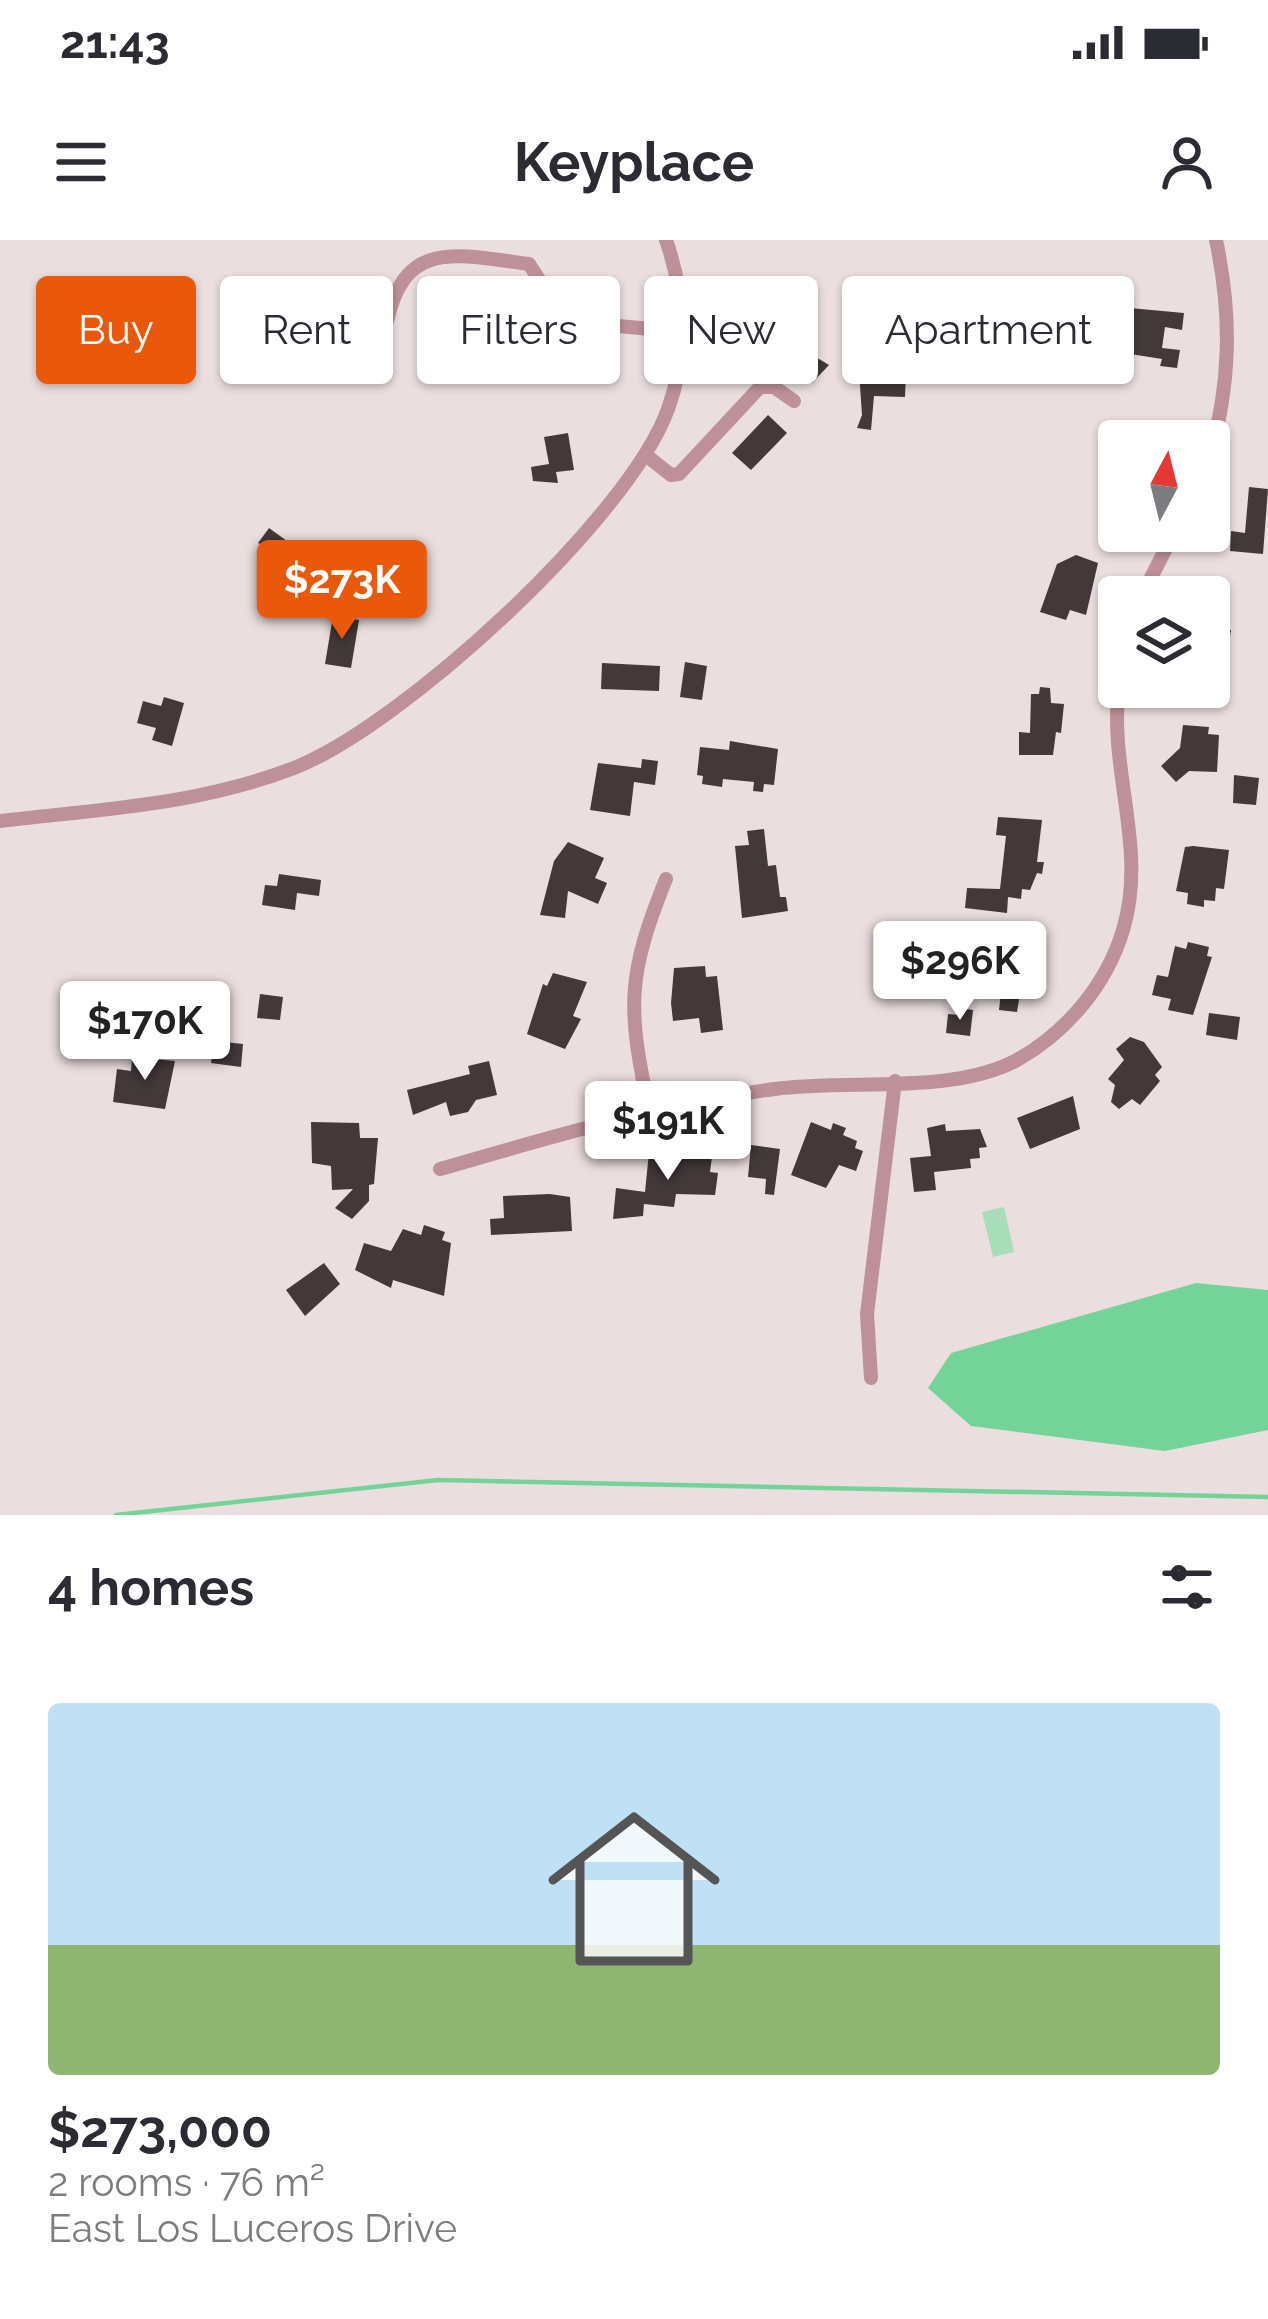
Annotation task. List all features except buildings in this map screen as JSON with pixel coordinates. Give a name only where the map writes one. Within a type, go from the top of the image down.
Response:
[{"type":"street","points":[[666,240],[673,276]]},
{"type":"street","points":[[1216,240],[1230,351],[1221,420]]},
{"type":"street","points":[[393,302],[403,270],[415,257],[443,252],[530,264],[547,290],[598,324],[644,328]]},
{"type":"street","points":[[0,821],[177,803],[299,766],[352,739],[443,673],[612,502],[647,455],[669,408],[673,384]]},
{"type":"street","points":[[647,455],[670,475],[679,474],[760,387],[774,387],[794,401]]},
{"type":"street","points":[[440,1169],[649,1109],[778,1088],[965,1079],[1016,1060],[1082,1007],[1109,969],[1133,892],[1135,865],[1119,757],[1119,708]]},
{"type":"street","points":[[649,1109],[632,1031],[632,985],[639,948],[666,879]]},
{"type":"street","points":[[871,1378],[867,1314],[895,1081]]},
{"type":"shaded area","points":[[1004,1207],[1014,1252],[993,1257],[982,1212]]},
{"type":"shaded area","points":[[1196,1283],[1268,1290],[1268,1430],[1165,1451],[971,1426],[928,1388],[951,1353]]},
{"type":"waterway","points":[[116,1515],[438,1480],[1268,1497]]}]
